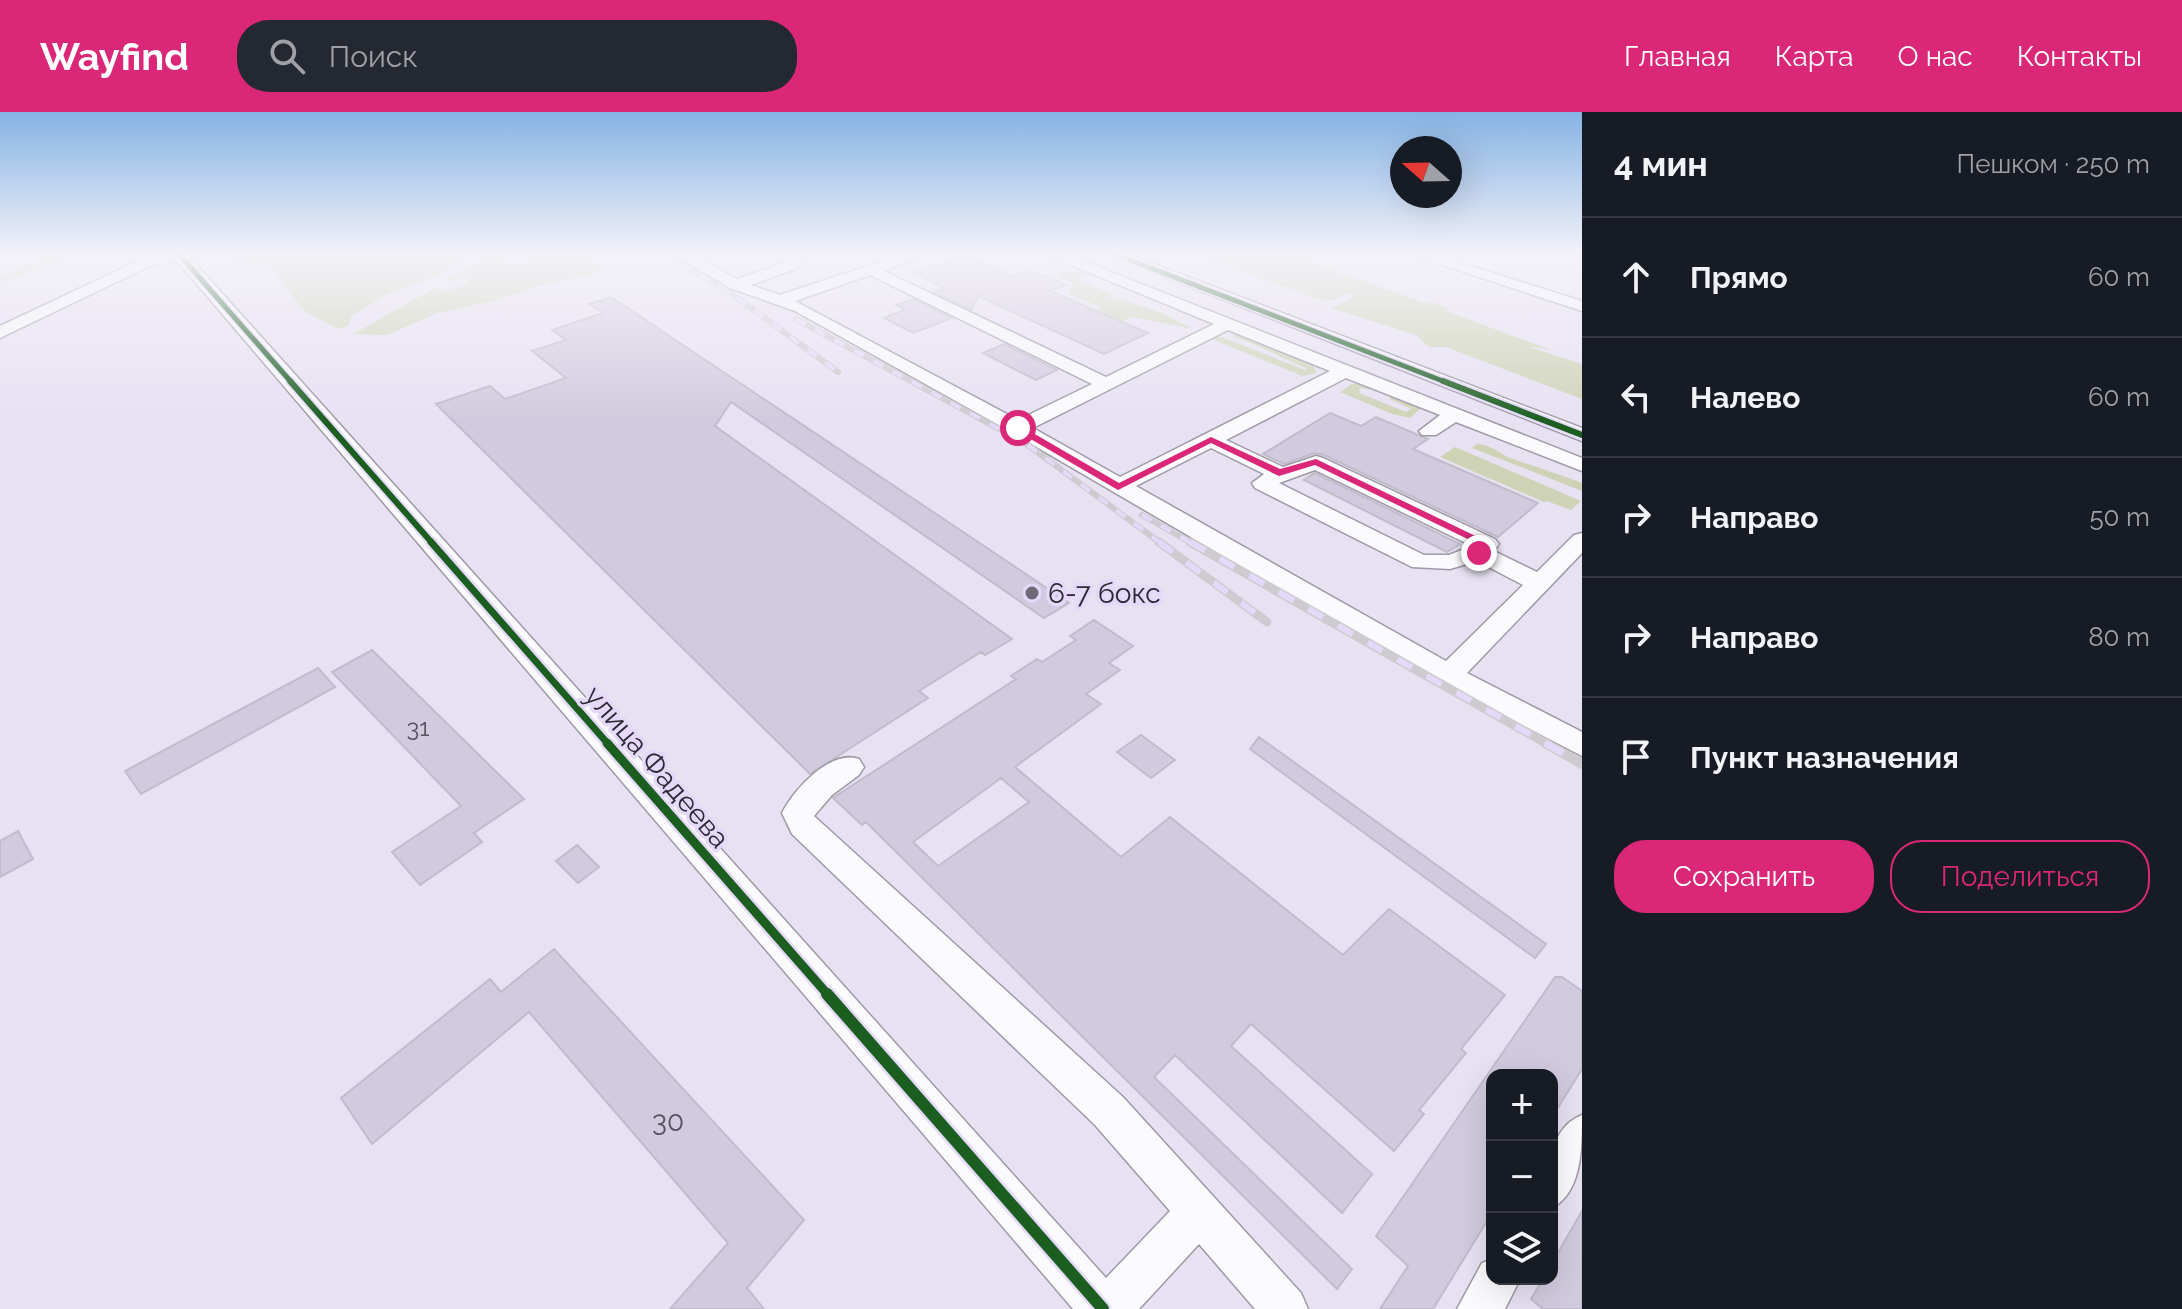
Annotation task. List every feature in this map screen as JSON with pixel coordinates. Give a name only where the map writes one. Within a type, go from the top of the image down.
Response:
[{"type":"street","points":[[0,333],[50,309]]},
{"type":"street","name":"улица Фадеева","points":[[226,309],[1105,1309]]},
{"type":"street","points":[[797,309],[1018,428],[1449,675],[1582,745]]},
{"type":"street","points":[[951,309],[1106,384]]},
{"type":"street","points":[[1187,309],[1582,465]]},
{"type":"street","points":[[1256,309],[1582,435]]},
{"type":"street","points":[[1018,428],[1226,325]]},
{"type":"street","points":[[1118,487],[1343,372]]},
{"type":"street","points":[[1429,431],[1453,415]]},
{"type":"street","points":[[1211,440],[1279,473]]},
{"type":"street","points":[[1316,462],[1487,544],[1479,553],[1450,562],[1420,562],[1263,483],[1279,473],[1316,462]]},
{"type":"street","points":[[1449,675],[1582,540]]},
{"type":"street","points":[[1479,553],[1539,583]]},
{"type":"street","points":[[849,767],[804,802],[797,813],[803,825],[1109,1111],[1285,1309]]},
{"type":"street","points":[[1558,1177],[1582,1135]]},
{"type":"street","points":[[1105,1309],[1199,1212]]},
{"type":"street","points":[[1480,1309],[1494,1285]]},
{"type":"green space","points":[[302,309],[364,309],[351,317],[348,326],[338,329]]},
{"type":"green space","points":[[398,309],[458,309],[435,314],[387,335],[353,334]]},
{"type":"green space","points":[[1150,309],[1193,329],[1132,317],[1121,322],[1096,311]]},
{"type":"green space","points":[[1334,309],[1447,309],[1446,311],[1551,350],[1526,346],[1582,364],[1582,399],[1446,347],[1429,347],[1416,335]]},
{"type":"green space","points":[[1235,335],[1305,360],[1313,365],[1316,373],[1303,376],[1214,340],[1215,336],[1224,338],[1306,368],[1230,336]]},
{"type":"green space","points":[[1352,384],[1364,384],[1385,391],[1360,388],[1359,393],[1406,412],[1411,409],[1390,399],[1392,395],[1421,408],[1410,418],[1392,414],[1340,392]]},
{"type":"green space","points":[[1477,444],[1582,483],[1582,491],[1472,448]]},
{"type":"green space","points":[[1455,447],[1581,501],[1571,510],[1544,502],[1440,457]]},
{"type":"building","points":[[597,309],[629,309],[1069,603],[1044,618],[731,402],[715,426],[1012,639],[985,655],[981,652],[919,691],[928,698],[810,774],[436,404],[490,386],[505,399],[566,378],[532,351],[566,340],[552,330],[603,313]]},
{"type":"building","points":[[933,309],[952,318],[913,333],[884,318],[905,310]]},
{"type":"building","points":[[1006,309],[1092,309],[1148,333],[1104,354]]},
{"type":"building","points":[[1004,344],[1057,370],[1036,380],[983,353]]},
{"type":"building","points":[[1330,413],[1361,426],[1376,417],[1428,439],[1413,449],[1538,503],[1498,537],[1324,455],[1315,453],[1284,464],[1263,454]]},
{"type":"building","points":[[1315,473],[1460,544],[1447,552],[1304,480]]},
{"type":"building","points":[[1094,620],[1133,646],[1109,663],[1120,670],[1086,694],[1101,704],[1015,767],[1121,857],[1170,817],[1343,955],[1389,909],[1505,995],[1461,1049],[1466,1053],[1419,1110],[1424,1114],[1394,1151],[1251,1024],[1231,1046],[1372,1174],[1342,1213],[1175,1055],[1154,1077],[1352,1269],[1337,1289],[866,822],[862,825],[833,798],[1016,679],[1011,676],[1037,659],[1042,662],[1076,640],[1070,636]],"holes":[[[1001,778],[1029,802],[938,866],[913,842]]]},
{"type":"building","points":[[372,650],[524,799],[474,833],[482,842],[420,885],[392,852],[461,806],[332,672]]},
{"type":"building","points":[[318,668],[335,687],[141,794],[125,771]]},
{"type":"building","points":[[1141,735],[1175,760],[1151,778],[1117,752]]},
{"type":"building","points":[[1259,737],[1546,944],[1535,958],[1250,749]]},
{"type":"building","points":[[18,831],[33,859],[0,877],[0,841]]},
{"type":"building","points":[[577,845],[599,867],[578,883],[556,861]]},
{"type":"building","points":[[554,949],[804,1220],[747,1288],[764,1309],[670,1309],[728,1243],[529,1012],[372,1144],[341,1098],[490,979],[501,992]]},
{"type":"building","points":[[1555,977],[1562,977],[1582,991],[1582,1069],[1558,1107],[1558,1069],[1491,1069]]},
{"type":"building","points":[[1486,1077],[1486,1223],[1433,1309],[1380,1309],[1408,1266],[1376,1236]]},
{"type":"building","points":[[1582,1211],[1582,1309],[1543,1309],[1531,1299],[1539,1285],[1558,1285],[1558,1253]]},
{"type":"railway","points":[[752,309],[838,372]]},
{"type":"railway","points":[[796,319],[1025,443],[1162,544]]},
{"type":"railway","points":[[1142,515],[1193,544]]},
{"type":"railway","points":[[1159,542],[1267,622]]},
{"type":"railway","points":[[1190,542],[1549,745]]},
{"type":"railway","points":[[1545,743],[1582,764]]},
{"type":"cycle path","points":[[227,309],[1103,1309]]},
{"type":"cycle path","points":[[1256,309],[1582,435]]},
{"type":"place","name":"6-7 бокс","points":[[1032,593]]},
{"type":"route","points":[[1018,428],[1118,487],[1211,440],[1279,473],[1292,472],[1316,462],[1487,544],[1479,553]]}]
